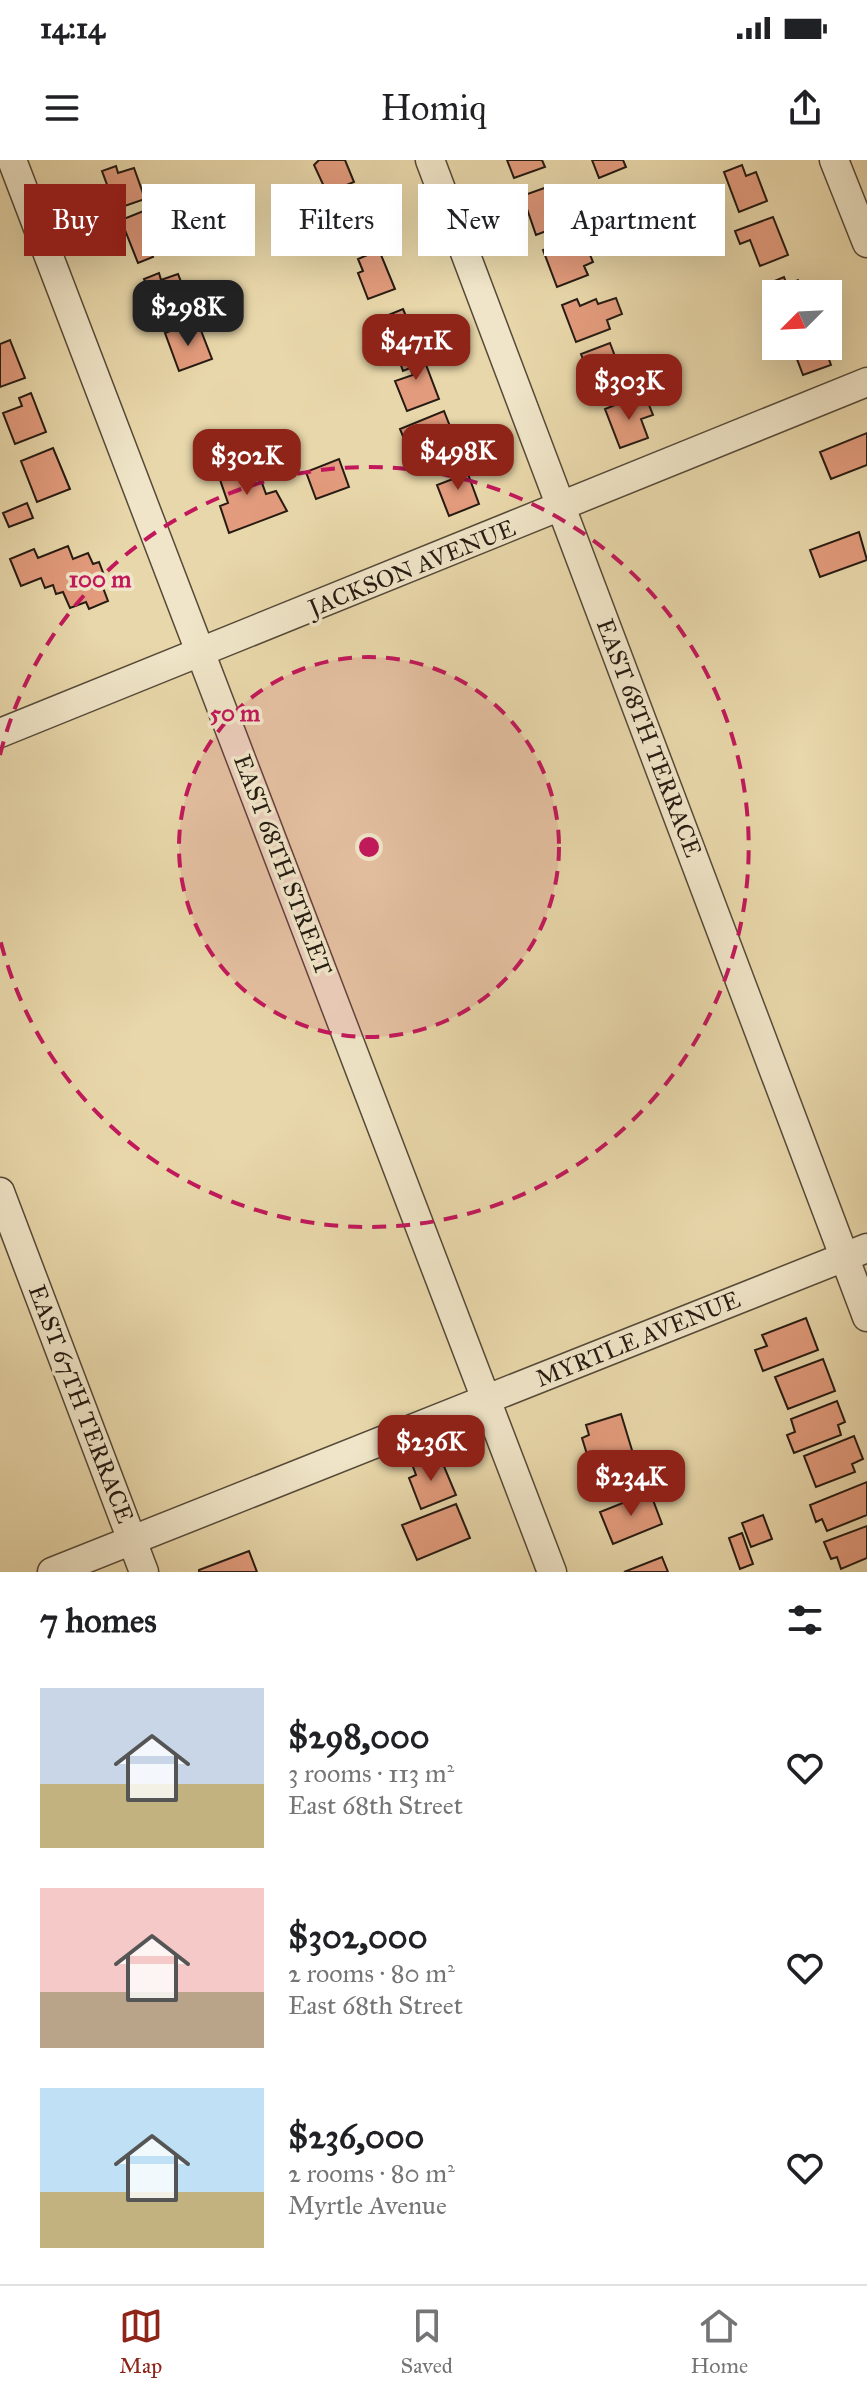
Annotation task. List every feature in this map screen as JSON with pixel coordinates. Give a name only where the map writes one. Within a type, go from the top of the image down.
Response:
[{"type":"street","name":"EAST 68TH STREET","points":[[12,160],[552,1572]]},
{"type":"street","name":"EAST 68TH TERRACE","points":[[430,160],[562,507],[856,1253],[867,1317]]},
{"type":"street","points":[[834,160],[867,243]]},
{"type":"street","name":"JACKSON AVENUE","points":[[0,733],[867,382]]},
{"type":"street","name":"EAST 67TH TERRACE","points":[[0,1192],[144,1572]]},
{"type":"street","name":"MYRTLE AVENUE","points":[[52,1572],[856,1253]]},
{"type":"building","points":[[319,160],[345,160],[354,182],[323,184],[314,165]]},
{"type":"building","points":[[507,160],[542,160],[545,167],[514,178]]},
{"type":"building","points":[[592,160],[623,160],[626,167],[599,178]]},
{"type":"building","points":[[742,165],[746,176],[756,172],[767,201],[739,212],[724,172]]},
{"type":"building","points":[[116,166],[118,173],[134,168],[142,200],[126,206],[126,184],[107,184],[102,171]]},
{"type":"building","points":[[544,188],[544,232],[536,235],[528,212],[528,194]]},
{"type":"building","points":[[142,212],[142,256],[153,257],[138,263],[126,233],[126,218]]},
{"type":"building","points":[[773,217],[788,255],[760,266],[750,240],[740,244],[735,231]]},
{"type":"building","points":[[381,256],[395,289],[368,299],[358,273],[363,271],[358,259]]},
{"type":"building","points":[[545,256],[590,256],[593,262],[584,266],[588,275],[557,287]]},
{"type":"building","points":[[159,273],[161,280],[178,274],[190,305],[159,317],[144,279]]},
{"type":"building","points":[[616,298],[622,314],[607,320],[610,329],[576,342],[562,305],[577,299],[580,306],[596,299],[598,304]]},
{"type":"building","points":[[403,309],[418,345],[390,356],[376,320]]},
{"type":"building","points":[[180,327],[182,335],[200,328],[212,359],[179,371],[165,333]]},
{"type":"building","points":[[10,340],[25,378],[0,387],[0,344]]},
{"type":"building","points":[[610,343],[625,383],[597,394],[581,354]]},
{"type":"building","points":[[420,349],[439,399],[407,411],[395,381],[413,375],[410,368],[403,371],[398,357]]},
{"type":"building","points":[[797,360],[829,360],[831,365],[803,375]]},
{"type":"building","points":[[31,393],[46,432],[15,444],[3,413],[22,406],[19,398]]},
{"type":"building","points":[[630,399],[633,406],[647,400],[653,415],[641,419],[648,438],[620,448],[605,409]]},
{"type":"building","points":[[444,411],[460,452],[433,462],[426,444],[409,451],[400,429]]},
{"type":"building","points":[[867,433],[867,465],[831,479],[820,452]]},
{"type":"building","points":[[53,448],[70,489],[37,502],[21,461]]},
{"type":"building","points":[[253,458],[266,494],[276,491],[287,511],[229,533],[220,506],[228,503],[217,471]]},
{"type":"building","points":[[339,459],[349,487],[316,499],[306,472]]},
{"type":"building","points":[[465,466],[479,504],[449,516],[437,485],[453,479],[450,471]]},
{"type":"building","points":[[27,503],[33,518],[9,527],[3,513]]},
{"type":"building","points":[[859,532],[867,560],[820,577],[810,550]]},
{"type":"building","points":[[68,546],[73,559],[88,553],[93,564],[99,562],[107,583],[102,585],[108,601],[89,609],[86,602],[70,608],[63,592],[56,594],[53,585],[45,588],[41,578],[21,586],[10,559],[34,549],[38,558]]},
{"type":"building","points":[[806,1318],[818,1350],[763,1371],[755,1350],[767,1346],[762,1335]]},
{"type":"building","points":[[823,1359],[835,1391],[788,1409],[775,1377]]},
{"type":"building","points":[[837,1401],[845,1422],[838,1425],[841,1435],[794,1453],[787,1435],[795,1432],[791,1419]]},
{"type":"building","points":[[621,1414],[635,1460],[601,1470],[599,1462],[590,1464],[582,1438],[589,1435],[586,1425]]},
{"type":"building","points":[[854,1436],[863,1459],[852,1464],[855,1472],[816,1487],[804,1456]]},
{"type":"building","points":[[431,1457],[435,1467],[443,1464],[456,1495],[421,1509],[409,1478],[416,1475],[412,1464]]},
{"type":"building","points":[[867,1482],[867,1515],[827,1531],[822,1519],[816,1522],[810,1505]]},
{"type":"building","points":[[650,1492],[662,1524],[613,1544],[600,1512]]},
{"type":"building","points":[[456,1504],[470,1538],[417,1560],[402,1525]]},
{"type":"building","points":[[763,1515],[772,1539],[751,1547],[742,1523]]},
{"type":"building","points":[[867,1526],[867,1558],[841,1569],[837,1557],[831,1559],[824,1542]]},
{"type":"building","points":[[742,1533],[753,1564],[740,1569],[729,1538]]},
{"type":"building","points":[[249,1551],[257,1572],[199,1572],[199,1570]]},
{"type":"building","points":[[662,1557],[668,1572],[624,1572]]}]
